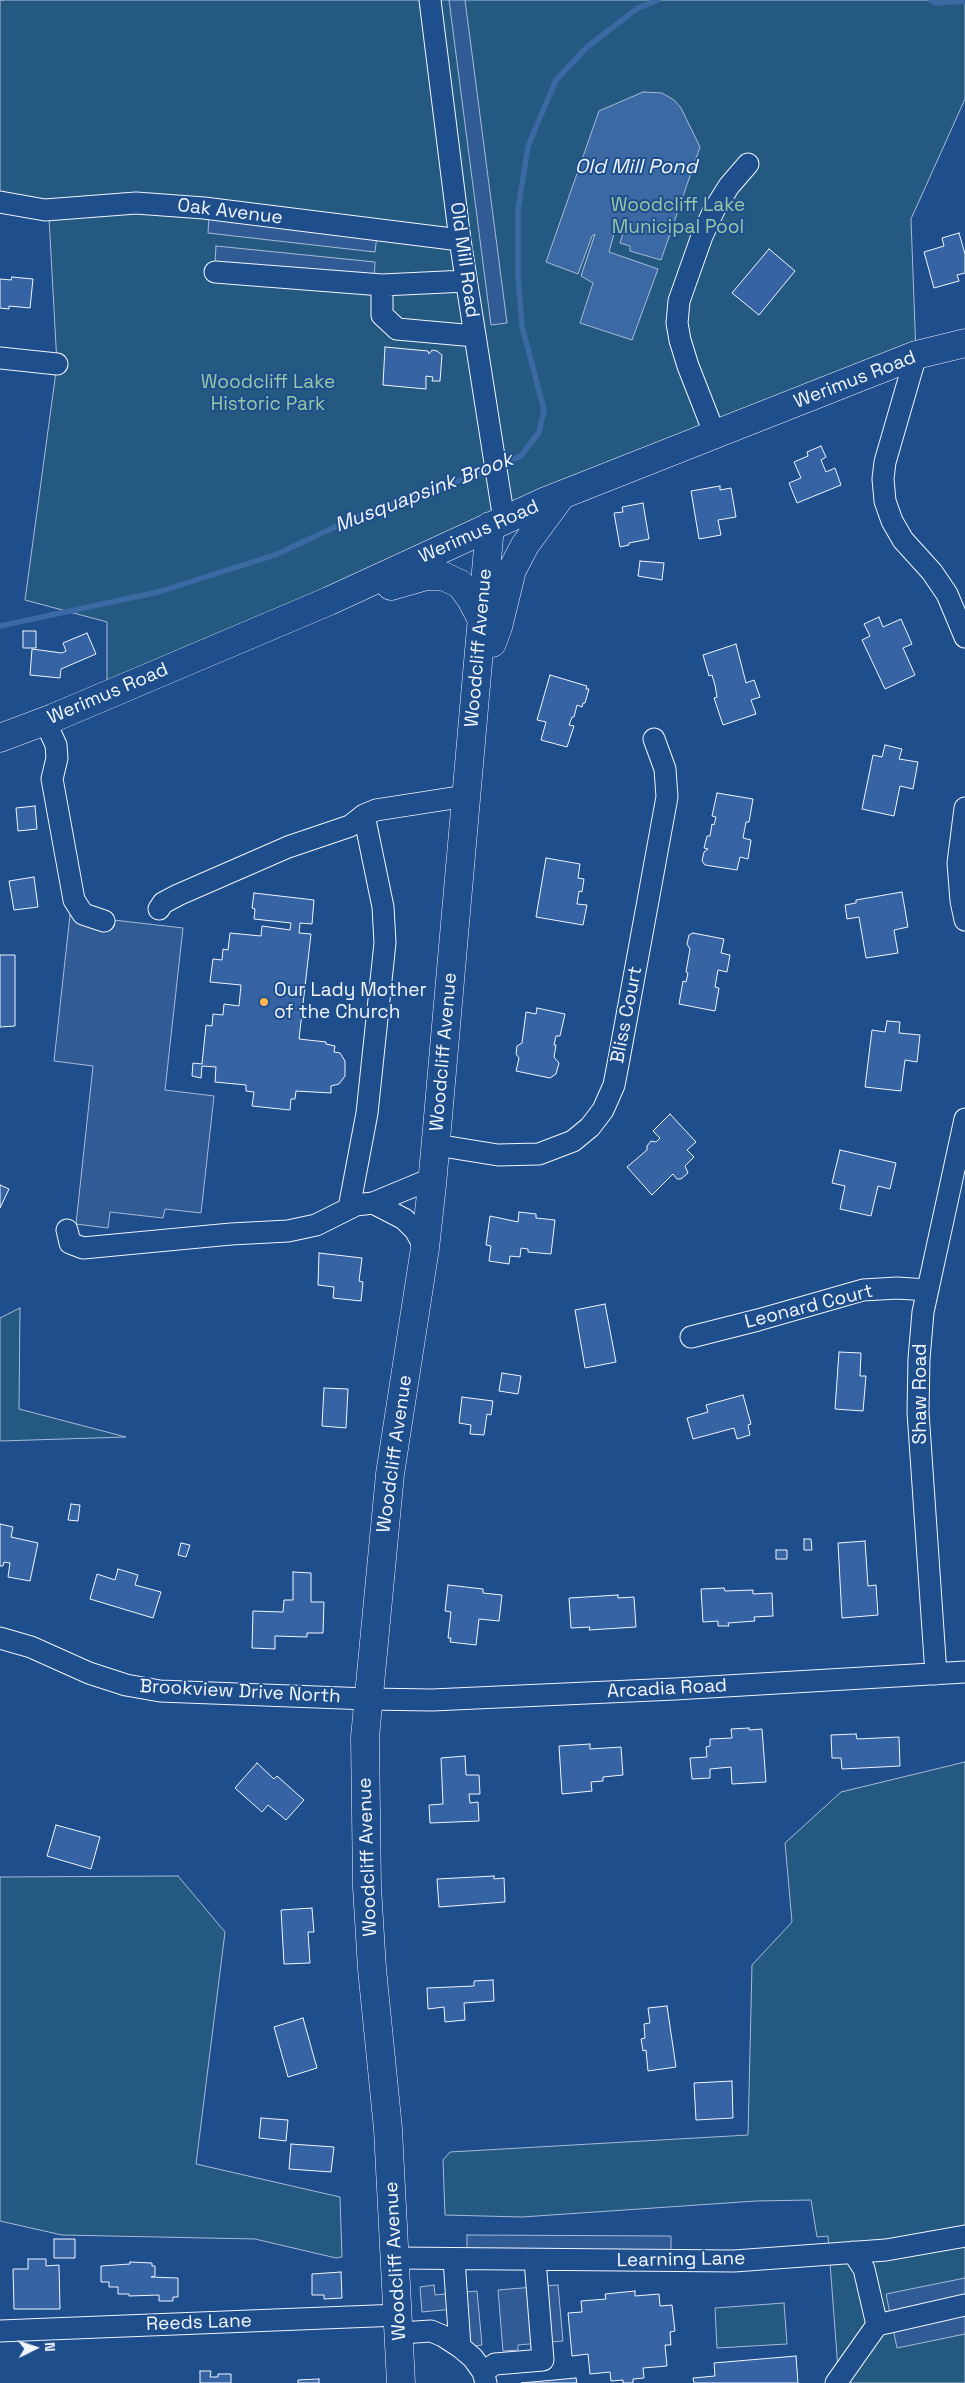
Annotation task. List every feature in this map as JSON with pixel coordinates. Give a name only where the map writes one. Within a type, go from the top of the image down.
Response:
[{"type":"main road","name":"Werimus Road","points":[[0,738],[45,721],[329,600],[562,495],[916,355],[965,342]]},
{"type":"main road","points":[[478,665],[490,648],[498,627],[512,570],[525,545],[562,495]]},
{"type":"main road","name":"Woodcliff Avenue","points":[[401,2383],[388,2129],[372,1969],[367,1887],[365,1737],[390,1474],[425,1248],[436,1145],[482,620],[497,523]]},
{"type":"main road","points":[[329,600],[365,595],[426,576],[443,576],[460,584],[472,599],[482,620]]},
{"type":"street","name":"Old Mill Road","points":[[430,0],[460,240],[498,480],[497,523]]},
{"type":"street","points":[[715,435],[680,340],[677,323],[679,302],[702,236],[714,210],[729,186],[748,164]]},
{"type":"street","name":"Oak Avenue","points":[[0,202],[45,210],[146,204],[204,208],[460,240]]},
{"type":"street","points":[[215,272],[382,285],[466,281]]},
{"type":"street","points":[[382,285],[382,315],[397,329],[475,336]]},
{"type":"street","points":[[916,355],[885,462],[883,478],[885,501],[892,522],[903,540],[932,572],[947,594],[965,636]]},
{"type":"street","points":[[0,358],[58,364]]},
{"type":"street","points":[[45,721],[56,746],[57,758],[52,779],[74,900],[83,914],[104,922]]},
{"type":"street","name":"Bliss Court","points":[[436,1145],[498,1155],[539,1154],[573,1141],[590,1127],[603,1110],[614,1085],[667,797],[665,769],[654,739]]},
{"type":"street","points":[[159,909],[163,903],[174,897],[288,847],[350,826],[364,815],[385,807],[466,796]]},
{"type":"street","points":[[965,808],[958,863],[961,902],[965,920]]},
{"type":"street","points":[[350,1208],[367,1113],[385,943],[383,907],[364,815]]},
{"type":"street","name":"Shaw Road","points":[[936,1674],[918,1412],[919,1358],[923,1312],[965,1119]]},
{"type":"street","points":[[67,1230],[70,1243],[83,1248],[224,1234],[288,1231],[316,1225],[350,1208],[361,1204],[373,1203],[426,1181],[433,1173]]},
{"type":"street","points":[[373,1203],[404,1219],[415,1230],[425,1248]]},
{"type":"street","name":"Leonard Court","points":[[691,1337],[863,1290],[898,1288],[928,1290]]},
{"type":"street","name":"Brookview Drive North","points":[[0,1638],[31,1647],[89,1673],[126,1685],[160,1691],[368,1699]]},
{"type":"street","name":"Arcadia Road","points":[[368,1699],[432,1700],[655,1690],[965,1672]]},
{"type":"street","name":"Learning Lane","points":[[396,2258],[734,2261],[886,2250],[965,2236]]},
{"type":"street","points":[[853,2252],[864,2269],[876,2325]]},
{"type":"street","points":[[454,2259],[460,2347]]},
{"type":"street","points":[[484,2377],[495,2364],[543,2360],[535,2260]]},
{"type":"street","points":[[836,2383],[876,2325],[965,2305]]},
{"type":"street","name":"Reeds Lane","points":[[0,2331],[399,2324],[431,2331],[460,2347],[473,2358],[484,2377]]},
{"type":"green space","points":[[965,0],[965,99],[911,219],[916,355],[107,694],[107,622],[25,600],[57,364],[49,218],[0,211],[0,1]]},
{"type":"green space","points":[[20,1308],[19,1409],[126,1437],[0,1441],[0,1318]]},
{"type":"green space","points":[[965,1762],[965,2383],[839,2383],[828,2236],[817,2237],[811,2200],[756,2201],[522,2217],[445,2215],[443,2160],[450,2152],[748,2135],[752,1965],[792,1922],[785,1843],[841,1792]]},
{"type":"green space","points":[[178,1876],[225,1932],[196,2164],[340,2197],[342,2257],[336,2258],[255,2239],[62,2235],[0,2221],[0,1877]]},
{"type":"green space","points":[[784,2303],[787,2344],[717,2348],[715,2308]]},
{"type":"shaded area","points":[[449,0],[465,0],[507,323],[491,325]]},
{"type":"shaded area","points":[[209,216],[377,235],[375,252],[208,233]]},
{"type":"shaded area","points":[[216,246],[375,262],[374,280],[215,264]]},
{"type":"shaded area","points":[[70,915],[183,928],[165,1090],[214,1096],[201,1213],[165,1209],[163,1218],[110,1212],[108,1228],[76,1224],[93,1066],[54,1061]]},
{"type":"shaded area","points":[[467,2235],[671,2236],[671,2254],[467,2252]]},
{"type":"shaded area","points":[[965,2278],[965,2334],[897,2348],[886,2294]]},
{"type":"shaded area","points":[[434,2285],[435,2295],[477,2291],[482,2345],[468,2347],[464,2308],[422,2312],[420,2287]]},
{"type":"shaded area","points":[[558,2285],[563,2341],[518,2345],[518,2350],[503,2351],[498,2290]]},
{"type":"water","name":"Old Mill Pond","points":[[643,92],[662,93],[674,100],[681,108],[700,147],[661,260],[630,251],[630,246],[620,243],[623,233],[615,230],[609,252],[658,269],[632,340],[580,323],[593,283],[581,276],[595,234],[592,236],[578,274],[546,262],[599,111]]},
{"type":"building","points":[[959,233],[965,254],[965,273],[957,275],[959,281],[934,288],[924,252],[944,246],[942,238]]},
{"type":"building","points":[[769,249],[795,271],[759,315],[732,293]]},
{"type":"building","points":[[12,277],[33,279],[30,308],[9,306],[9,309],[0,308],[0,279],[11,280]]},
{"type":"building","points":[[385,347],[428,351],[429,354],[432,350],[437,351],[442,355],[440,381],[432,381],[433,377],[426,376],[426,389],[383,385]]},
{"type":"building","points":[[821,446],[826,457],[821,460],[826,472],[835,468],[841,485],[797,503],[789,483],[801,478],[794,462],[808,456],[807,452]]},
{"type":"building","points":[[720,486],[720,490],[731,488],[736,517],[718,520],[721,535],[699,539],[691,491]]},
{"type":"building","points":[[643,503],[649,539],[620,547],[614,513],[623,512],[622,507]]},
{"type":"building","points":[[640,561],[664,563],[662,580],[638,576]]},
{"type":"building","points":[[879,617],[883,627],[901,619],[912,644],[903,648],[915,675],[885,689],[862,640],[870,636],[864,624]]},
{"type":"building","points":[[23,631],[36,631],[36,648],[23,648]]},
{"type":"building","points":[[87,633],[96,654],[61,669],[60,678],[30,675],[32,649],[62,653],[66,651],[63,643]]},
{"type":"building","points":[[736,644],[746,683],[754,680],[760,697],[751,700],[756,714],[723,725],[714,698],[717,697],[715,685],[712,675],[709,676],[703,655]]},
{"type":"building","points":[[550,675],[587,686],[586,689],[589,689],[585,703],[583,703],[582,707],[577,705],[574,717],[572,717],[569,725],[574,726],[567,747],[541,740],[546,722],[537,720]]},
{"type":"building","points":[[885,745],[902,749],[899,759],[918,762],[913,789],[900,786],[894,816],[862,809],[873,755],[882,757]]},
{"type":"building","points":[[717,793],[753,799],[749,822],[746,822],[743,838],[751,840],[748,859],[740,857],[737,870],[705,865],[702,861],[704,852],[708,849],[704,848],[707,836],[710,836],[712,824],[714,825],[716,817],[712,816]]},
{"type":"building","points":[[35,806],[37,829],[18,831],[16,808]]},
{"type":"building","points":[[546,858],[580,864],[578,878],[584,879],[582,892],[579,891],[577,904],[587,905],[583,925],[536,917]]},
{"type":"building","points":[[34,877],[38,907],[14,910],[9,881]]},
{"type":"building","points":[[902,892],[908,927],[894,930],[898,953],[866,958],[859,917],[847,919],[845,905],[856,903],[856,900]]},
{"type":"building","points":[[254,893],[314,900],[312,924],[300,923],[299,933],[311,934],[299,1039],[326,1042],[326,1044],[335,1046],[334,1052],[340,1053],[345,1061],[345,1076],[339,1084],[331,1086],[331,1093],[296,1091],[295,1099],[291,1099],[290,1110],[252,1106],[254,1092],[246,1091],[246,1085],[215,1082],[216,1067],[202,1066],[201,1078],[192,1076],[193,1063],[202,1064],[206,1025],[212,1026],[213,1014],[223,1015],[224,1004],[239,1006],[241,985],[210,982],[213,959],[222,960],[223,949],[228,950],[230,933],[261,936],[262,926],[290,930],[291,923],[254,919],[255,909],[252,908]]},
{"type":"building","points":[[693,933],[724,939],[721,953],[730,955],[727,972],[718,970],[715,987],[719,988],[715,1011],[679,1004],[683,981],[686,982],[688,973],[686,972],[690,949],[687,944],[689,935]]},
{"type":"building","points":[[0,955],[15,955],[15,1026],[0,1027]]},
{"type":"building","points":[[537,1008],[565,1014],[560,1036],[556,1036],[554,1045],[556,1045],[554,1057],[559,1063],[556,1074],[550,1078],[516,1071],[519,1058],[516,1054],[517,1046],[522,1043],[526,1012],[536,1014]]},
{"type":"building","points":[[887,1021],[900,1022],[899,1033],[920,1035],[917,1062],[905,1060],[901,1091],[865,1087],[872,1030],[885,1032]]},
{"type":"building","points":[[670,1114],[696,1142],[687,1150],[694,1157],[685,1166],[688,1173],[681,1179],[677,1179],[673,1174],[652,1195],[627,1167],[647,1150],[647,1146],[651,1141],[656,1142],[660,1138],[653,1131]]},
{"type":"building","points":[[840,1150],[896,1163],[890,1189],[878,1186],[871,1216],[840,1209],[845,1186],[832,1183]]},
{"type":"building","points":[[0,1185],[9,1189],[0,1208]]},
{"type":"building","points":[[519,1212],[536,1214],[536,1218],[555,1220],[551,1254],[528,1252],[528,1249],[521,1248],[520,1257],[510,1256],[509,1264],[489,1261],[491,1246],[486,1245],[490,1216],[518,1222]]},
{"type":"building","points":[[319,1253],[362,1258],[359,1281],[363,1282],[361,1301],[333,1298],[334,1287],[318,1285]]},
{"type":"building","points":[[605,1304],[616,1362],[585,1368],[575,1310]]},
{"type":"building","points":[[839,1352],[861,1353],[860,1376],[866,1376],[863,1411],[835,1409]]},
{"type":"building","points":[[502,1373],[521,1376],[518,1394],[499,1391]]},
{"type":"building","points":[[324,1388],[348,1389],[346,1428],[322,1426]]},
{"type":"building","points":[[743,1395],[751,1424],[748,1425],[750,1435],[737,1439],[734,1428],[693,1439],[687,1418],[708,1412],[706,1405]]},
{"type":"building","points":[[462,1397],[493,1401],[491,1415],[487,1414],[484,1435],[470,1434],[471,1425],[459,1423]]},
{"type":"building","points":[[71,1504],[80,1505],[78,1521],[68,1520]]},
{"type":"building","points":[[0,1524],[13,1527],[11,1537],[38,1543],[30,1581],[8,1577],[10,1563],[4,1562],[3,1566],[0,1566]]},
{"type":"building","points":[[804,1539],[811,1539],[812,1550],[804,1550]]},
{"type":"building","points":[[865,1541],[868,1586],[876,1585],[878,1615],[842,1618],[838,1543]]},
{"type":"building","points":[[181,1543],[190,1545],[186,1557],[178,1555]]},
{"type":"building","points":[[776,1550],[787,1550],[787,1559],[776,1559]]},
{"type":"building","points":[[118,1569],[138,1575],[135,1585],[161,1592],[153,1618],[90,1599],[97,1574],[115,1580]]},
{"type":"building","points":[[293,1572],[311,1573],[311,1602],[324,1602],[323,1633],[307,1633],[307,1637],[275,1636],[275,1649],[252,1648],[253,1611],[283,1612],[284,1600],[293,1600]]},
{"type":"building","points":[[448,1585],[483,1589],[483,1593],[502,1595],[499,1621],[479,1619],[476,1645],[450,1642],[451,1638],[448,1638],[451,1612],[445,1611]]},
{"type":"building","points":[[724,1588],[725,1591],[753,1590],[753,1594],[772,1593],[773,1616],[754,1617],[755,1621],[728,1623],[729,1626],[718,1626],[718,1621],[703,1622],[701,1589]]},
{"type":"building","points":[[618,1595],[618,1598],[634,1597],[636,1627],[589,1630],[590,1627],[571,1628],[569,1598]]},
{"type":"building","points":[[749,1728],[749,1730],[762,1729],[766,1782],[732,1784],[731,1767],[710,1769],[710,1778],[692,1779],[690,1758],[707,1757],[706,1747],[710,1746],[710,1739],[732,1738],[731,1729]]},
{"type":"building","points":[[856,1734],[857,1739],[899,1737],[900,1766],[842,1769],[841,1758],[832,1758],[831,1735]]},
{"type":"building","points":[[590,1744],[590,1749],[621,1747],[623,1775],[603,1777],[603,1781],[591,1782],[592,1791],[562,1794],[559,1746]]},
{"type":"building","points":[[465,1756],[466,1775],[479,1775],[480,1794],[469,1794],[470,1803],[478,1802],[479,1821],[430,1823],[429,1805],[443,1804],[441,1758]]},
{"type":"building","points":[[257,1763],[274,1779],[277,1776],[304,1800],[286,1820],[268,1805],[262,1812],[235,1788]]},
{"type":"building","points":[[56,1825],[100,1837],[91,1869],[47,1856]]},
{"type":"building","points":[[494,1876],[494,1879],[504,1878],[505,1902],[439,1907],[437,1879]]},
{"type":"building","points":[[312,1908],[314,1932],[308,1932],[310,1963],[284,1964],[281,1910]]},
{"type":"building","points":[[493,1980],[494,2001],[464,2003],[465,2020],[445,2022],[444,2007],[428,2009],[427,1988],[474,1986],[474,1981]]},
{"type":"building","points":[[667,2006],[676,2067],[648,2071],[646,2050],[643,2051],[641,2039],[645,2038],[644,2024],[650,2023],[648,2008]]},
{"type":"building","points":[[303,2018],[317,2068],[288,2077],[274,2027]]},
{"type":"building","points":[[732,2081],[733,2118],[696,2120],[694,2083]]},
{"type":"building","points":[[261,2118],[288,2120],[286,2141],[259,2138]]},
{"type":"building","points":[[291,2144],[334,2147],[331,2172],[289,2169]]},
{"type":"building","points":[[54,2239],[75,2239],[75,2258],[54,2258]]},
{"type":"building","points":[[28,2259],[46,2259],[46,2266],[59,2265],[60,2309],[14,2309],[13,2269],[28,2269]]},
{"type":"building","points":[[130,2262],[152,2263],[152,2266],[155,2266],[155,2276],[151,2277],[178,2278],[178,2297],[173,2297],[173,2301],[159,2301],[159,2295],[129,2296],[129,2294],[118,2294],[118,2287],[109,2287],[109,2282],[101,2282],[101,2266],[130,2264]]},
{"type":"building","points":[[341,2272],[342,2298],[324,2299],[324,2295],[312,2295],[312,2274]]},
{"type":"building","points":[[635,2291],[635,2296],[659,2294],[660,2306],[672,2305],[675,2331],[670,2332],[671,2345],[665,2345],[667,2366],[643,2368],[644,2378],[633,2379],[633,2383],[623,2383],[623,2380],[611,2381],[610,2372],[590,2374],[588,2354],[572,2356],[568,2313],[582,2312],[581,2301],[606,2299],[605,2294]]},
{"type":"building","points":[[796,2356],[798,2383],[694,2383],[693,2378],[715,2376],[714,2363]]},
{"type":"building","points":[[200,2371],[211,2371],[210,2377],[218,2377],[218,2374],[231,2374],[231,2383],[200,2383]]},
{"type":"building","points":[[576,2378],[577,2383],[521,2383]]},
{"type":"building","points":[[319,2379],[319,2383],[298,2383],[298,2380]]},
{"type":"waterway","name":"Musquapsink Brook","points":[[0,626],[158,592],[275,555],[365,513],[478,474],[521,456],[539,432],[544,410],[522,326],[518,276],[518,210],[528,146],[556,80],[587,47],[638,8],[658,0]]},
{"type":"waterway","name":"Musquapsink Brook","points":[[931,0],[937,3],[965,1]]},
{"type":"place","name":"Our Lady Mother of the Church","points":[[264,1002]]},
{"type":"park label","name":"Woodcliff Lake Municipal Pool","points":[[678,217]]},
{"type":"park label","name":"Woodcliff Lake Historic Park","points":[[268,394]]}]
